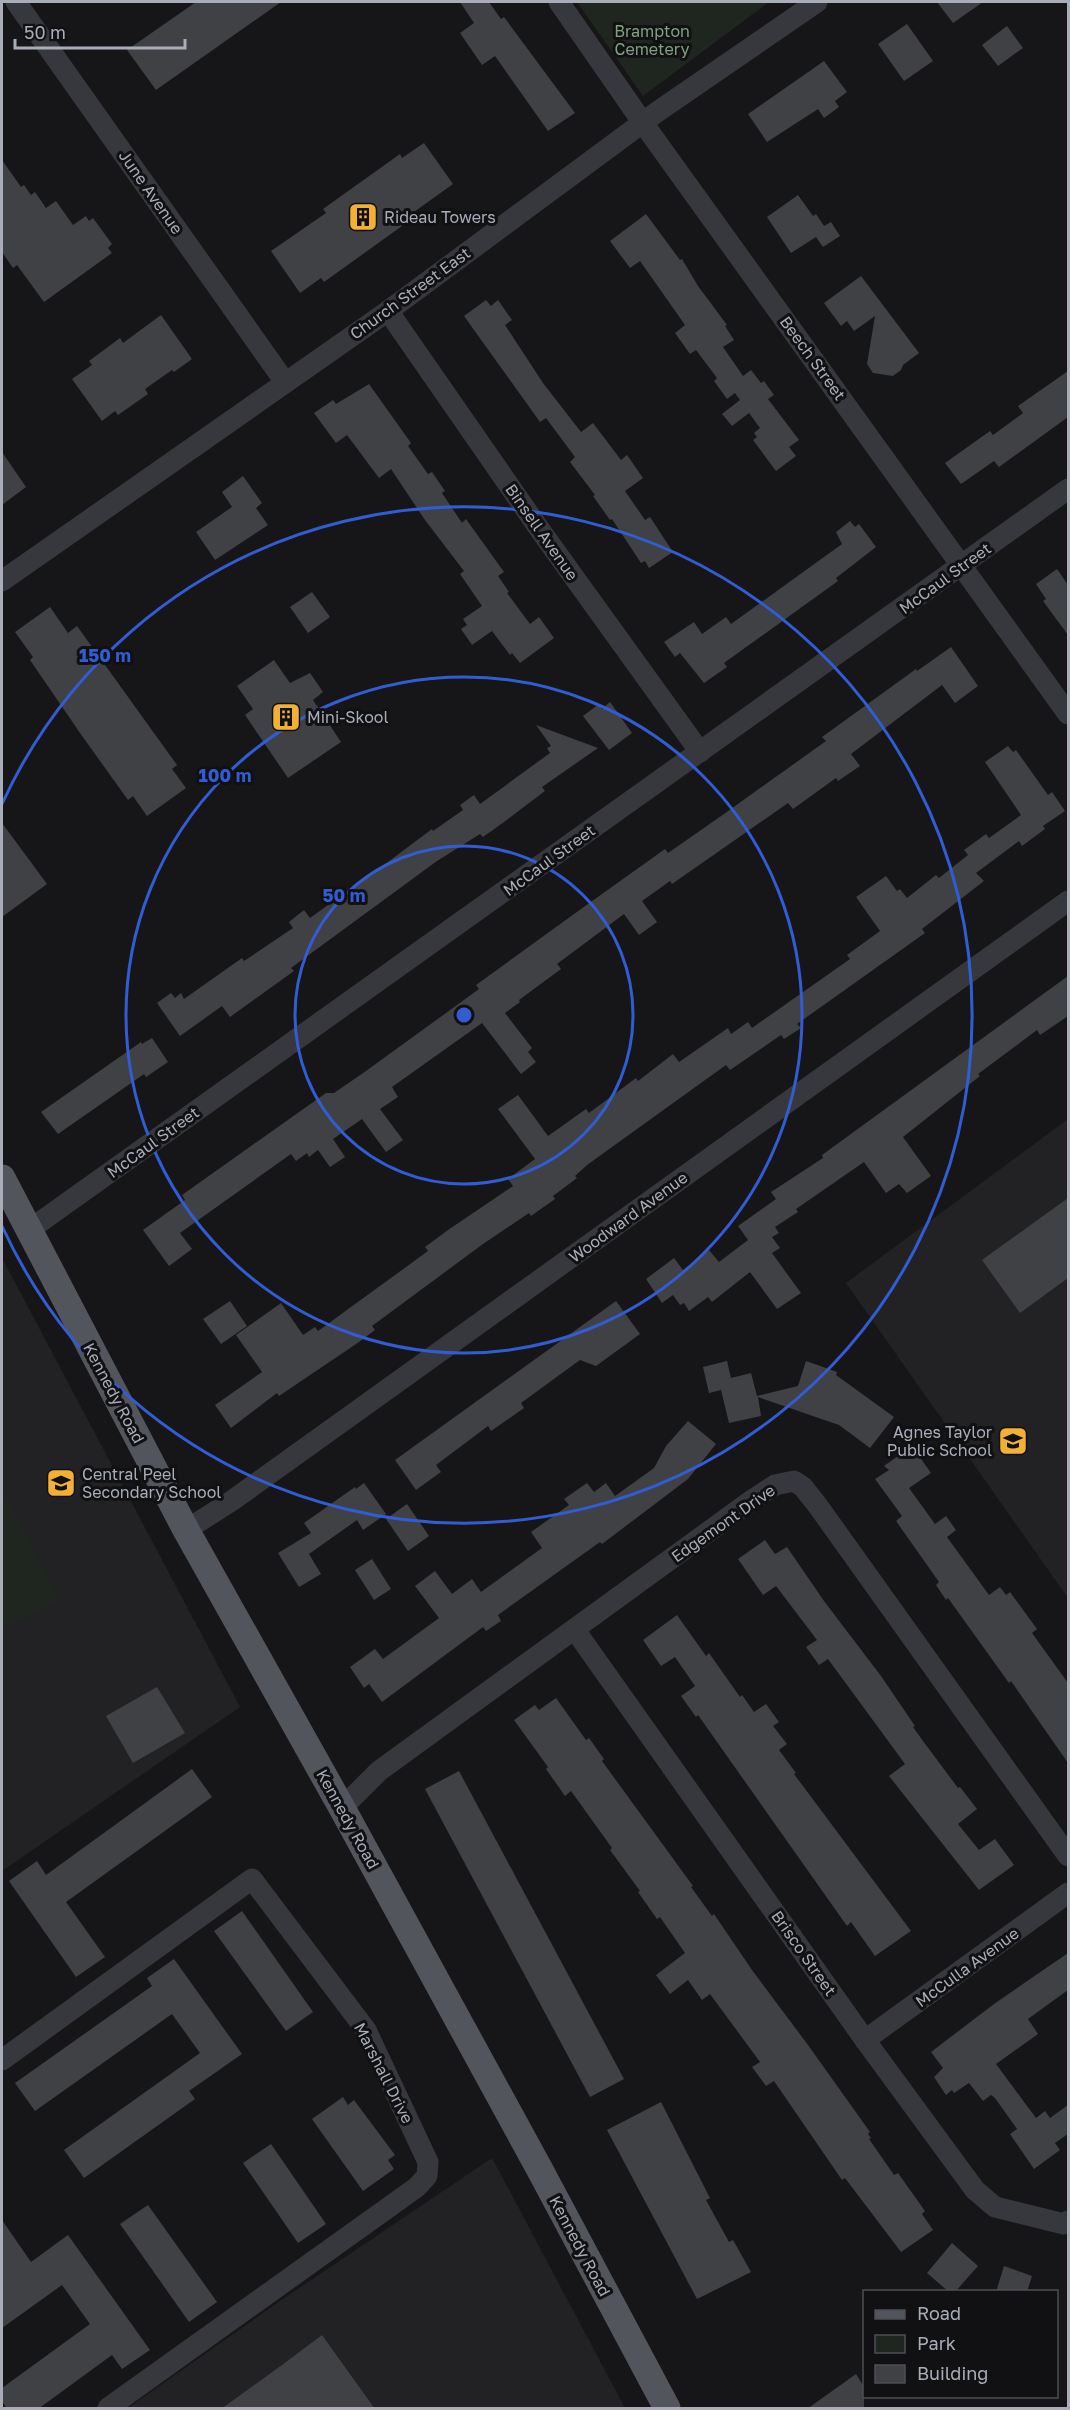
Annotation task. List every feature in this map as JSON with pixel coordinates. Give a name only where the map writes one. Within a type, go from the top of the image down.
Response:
[{"type":"main road","name":"Kennedy Road","points":[[2,1178],[186,1530],[342,1808],[540,2170],[667,2409]]},
{"type":"street","name":"June Avenue","points":[[16,2],[285,382]]},
{"type":"street","name":"Beech Street","points":[[559,2],[643,123],[1068,714]]},
{"type":"street","name":"Church Street East","points":[[2,581],[388,311],[643,123],[817,2]]},
{"type":"street","name":"Binsell Avenue","points":[[388,311],[527,511],[700,752]]},
{"type":"street","name":"McCaul Street","points":[[29,1230],[1068,489]]},
{"type":"street","name":"Woodward Avenue","points":[[186,1530],[234,1500],[1068,901]]},
{"type":"street","name":"Edgemont Drive","points":[[342,1808],[379,1771],[753,1500],[775,1485],[794,1481],[803,1487],[818,1506],[1068,1856]]},
{"type":"street","name":"Brisco Street","points":[[575,1630],[865,2040],[975,2190],[994,2207],[1064,2224],[1068,2221]]},
{"type":"street","name":"Marshall Drive","points":[[2,2060],[252,1879],[366,2030],[428,2162],[427,2176],[417,2187],[108,2409]]},
{"type":"street","name":"McCulla Avenue","points":[[865,2040],[1068,1893]]},
{"type":"shaded area","name":"Agnes Taylor Public School","points":[[1068,1119],[1068,1598],[846,1283]]},
{"type":"shaded area","name":"Central Peel Secondary School","points":[[2,1258],[240,1707],[2,1871]]},
{"type":"shaded area","points":[[492,2158],[625,2408],[128,2408],[280,2301]]},
{"type":"green space","name":"Brampton Cemetery","points":[[577,2],[769,2],[643,96]]},
{"type":"green space","points":[[2,1489],[60,1599],[2,1630]]},
{"type":"building","points":[[196,2],[281,2],[156,90],[127,50]]},
{"type":"building","points":[[460,2],[489,2],[501,19],[504,17],[575,113],[548,131],[495,56],[482,65],[460,33],[474,23]]},
{"type":"building","points":[[937,2],[983,2],[953,23]]},
{"type":"building","points":[[907,24],[933,61],[904,81],[878,44]]},
{"type":"building","points":[[1007,26],[1023,48],[998,66],[982,45]]},
{"type":"building","points":[[824,61],[847,92],[835,101],[839,107],[824,118],[818,109],[767,142],[748,114]]},
{"type":"building","name":"Rideau Towers","points":[[424,143],[453,184],[400,222],[402,226],[324,282],[321,278],[300,293],[271,251],[326,213],[323,209],[400,154],[402,158]]},
{"type":"building","points":[[2,160],[21,187],[24,185],[31,195],[35,192],[46,208],[56,201],[73,225],[86,216],[89,221],[93,218],[112,244],[108,248],[112,253],[44,302],[17,265],[13,268],[2,252]]},
{"type":"building","points":[[798,195],[813,216],[816,214],[824,226],[831,222],[840,236],[823,247],[816,237],[791,253],[767,217]]},
{"type":"building","points":[[646,214],[680,260],[682,259],[698,286],[727,325],[725,326],[734,340],[723,347],[743,376],[751,370],[761,383],[764,381],[774,395],[768,399],[799,440],[789,447],[796,456],[776,471],[753,440],[757,437],[754,433],[760,428],[749,413],[732,426],[722,414],[740,400],[735,393],[727,399],[714,381],[717,378],[696,350],[690,354],[675,333],[685,325],[640,261],[630,268],[610,241]]},
{"type":"building","points":[[861,276],[919,353],[893,376],[873,373],[867,364],[875,316],[854,331],[847,321],[841,326],[824,303]]},
{"type":"building","points":[[486,300],[491,306],[498,300],[512,320],[505,325],[543,383],[581,432],[593,423],[621,460],[627,455],[643,478],[625,491],[645,520],[650,517],[673,552],[649,568],[645,561],[641,563],[570,462],[575,457],[546,418],[540,422],[464,316]]},
{"type":"building","points":[[161,315],[192,359],[145,389],[148,394],[118,415],[115,411],[102,421],[72,379],[92,365],[89,361],[120,338],[123,343]]},
{"type":"building","points":[[1068,371],[1068,417],[999,467],[994,461],[961,484],[945,463],[990,431],[993,435],[1023,413],[1018,406]]},
{"type":"building","points":[[369,384],[411,443],[408,446],[428,474],[432,472],[445,491],[442,493],[462,523],[466,519],[504,572],[498,576],[509,592],[507,593],[530,624],[539,617],[554,638],[520,663],[512,653],[510,655],[492,631],[472,645],[461,629],[467,625],[463,619],[482,606],[460,574],[464,571],[425,520],[391,469],[379,478],[347,435],[336,443],[314,413],[333,400],[336,404]]},
{"type":"building","points":[[2,452],[26,487],[2,505]]},
{"type":"building","points":[[243,476],[262,503],[256,508],[268,525],[215,560],[196,532],[232,507],[222,492]]},
{"type":"building","points":[[850,521],[855,527],[859,524],[876,547],[836,578],[838,581],[724,663],[727,667],[704,683],[680,653],[675,657],[664,642],[694,622],[702,634],[726,617],[731,624],[842,544],[836,532]]},
{"type":"building","points":[[1057,569],[1068,585],[1068,635],[1043,601],[1046,599],[1036,584]]},
{"type":"building","points":[[312,592],[330,617],[308,633],[290,607]]},
{"type":"building","points":[[50,607],[68,633],[77,626],[177,765],[172,769],[186,788],[147,816],[133,796],[128,800],[30,660],[33,657],[15,632]]},
{"type":"building","points":[[951,647],[978,686],[955,703],[942,685],[851,754],[860,766],[838,781],[836,778],[793,809],[788,803],[672,884],[670,881],[642,901],[657,922],[639,935],[624,914],[557,964],[561,969],[505,1013],[532,1048],[528,1052],[536,1062],[521,1074],[482,1023],[392,1087],[398,1097],[380,1109],[403,1140],[386,1152],[362,1119],[333,1139],[345,1157],[330,1167],[318,1150],[309,1157],[307,1153],[296,1161],[291,1154],[180,1233],[192,1249],[169,1266],[143,1230],[185,1200],[182,1195],[326,1093],[334,1093],[366,1071],[479,989],[476,985],[665,849],[668,853],[724,814],[826,741],[822,737],[916,669],[917,671]]},
{"type":"building","name":"Mini-Skool","points":[[274,660],[290,683],[310,673],[323,692],[313,700],[341,742],[288,778],[245,715],[253,709],[237,686]]},
{"type":"building","points":[[610,702],[632,733],[609,750],[583,716],[599,704],[602,709]]},
{"type":"building","points":[[536,725],[598,748],[542,787],[545,791],[504,822],[483,837],[480,834],[437,861],[291,968],[294,971],[230,1017],[222,1006],[180,1036],[157,1003],[171,993],[175,998],[181,993],[184,999],[242,958],[244,961],[293,928],[289,922],[304,910],[310,918],[432,829],[433,831],[463,810],[460,805],[474,795],[480,804],[550,753],[547,748],[551,746]]},
{"type":"building","points":[[1008,746],[1013,752],[1016,750],[1048,795],[1052,792],[1065,811],[1043,826],[1045,829],[1022,846],[1019,841],[976,873],[984,881],[922,929],[925,933],[797,1024],[801,1028],[784,1039],[781,1035],[730,1070],[726,1065],[587,1165],[575,1176],[577,1178],[553,1196],[555,1199],[531,1216],[529,1213],[483,1244],[372,1326],[375,1330],[359,1342],[279,1396],[277,1393],[231,1428],[215,1405],[262,1372],[236,1335],[281,1303],[303,1335],[315,1327],[318,1331],[428,1251],[425,1247],[513,1186],[508,1179],[535,1159],[498,1109],[518,1095],[548,1136],[586,1109],[589,1113],[636,1078],[638,1081],[673,1054],[679,1062],[728,1028],[731,1034],[748,1022],[752,1028],[850,959],[847,955],[880,931],[856,897],[886,876],[897,891],[900,889],[907,898],[936,875],[939,878],[968,855],[964,850],[986,834],[989,838],[1021,815],[985,762]]},
{"type":"building","points":[[2,823],[47,884],[2,917]]},
{"type":"building","points":[[1068,976],[1068,1016],[1040,1035],[1037,1030],[978,1074],[980,1076],[903,1137],[931,1176],[907,1193],[899,1184],[886,1193],[864,1162],[796,1209],[798,1212],[775,1227],[779,1233],[772,1237],[780,1248],[772,1253],[801,1293],[777,1309],[750,1272],[712,1302],[708,1297],[689,1311],[684,1303],[680,1305],[673,1295],[662,1303],[646,1279],[674,1258],[683,1270],[709,1250],[719,1262],[748,1240],[738,1226],[776,1199],[771,1192],[823,1158],[822,1155]]},
{"type":"building","points":[[152,1038],[168,1062],[146,1077],[144,1074],[58,1134],[41,1112],[141,1042],[142,1044]]},
{"type":"building","points":[[1068,1198],[1068,1278],[1020,1313],[982,1260]]},
{"type":"building","points":[[230,1301],[247,1326],[221,1344],[203,1319]]},
{"type":"building","points":[[616,1301],[640,1334],[596,1366],[580,1360],[521,1403],[524,1408],[491,1431],[488,1426],[436,1465],[441,1472],[416,1490],[395,1460]]},
{"type":"building","points":[[727,1361],[731,1378],[751,1373],[757,1396],[798,1386],[806,1361],[837,1372],[836,1375],[894,1417],[870,1448],[839,1425],[758,1397],[761,1416],[729,1423],[721,1390],[709,1393],[703,1367]]},
{"type":"building","points":[[688,1421],[716,1444],[688,1479],[602,1544],[600,1542],[498,1615],[501,1621],[486,1631],[483,1627],[382,1702],[369,1684],[364,1688],[350,1667],[375,1649],[383,1659],[439,1618],[415,1586],[435,1571],[452,1594],[472,1579],[481,1592],[542,1548],[531,1532],[569,1505],[564,1499],[587,1483],[594,1492],[606,1483],[615,1496],[654,1468],[666,1446]]},
{"type":"building","points":[[912,1446],[931,1473],[909,1488],[935,1524],[946,1516],[956,1530],[947,1537],[989,1595],[1000,1587],[1006,1595],[1010,1592],[1037,1629],[1032,1633],[1068,1683],[1068,1763],[1011,1681],[1009,1683],[948,1598],[946,1600],[936,1585],[939,1582],[896,1521],[902,1516],[875,1479],[889,1470],[884,1466]]},
{"type":"building","points":[[364,1483],[386,1514],[363,1530],[357,1520],[309,1554],[321,1574],[299,1587],[278,1553],[311,1533],[304,1523]]},
{"type":"building","points":[[407,1504],[429,1536],[408,1551],[386,1519]]},
{"type":"building","points":[[765,1540],[775,1554],[787,1547],[824,1601],[881,1676],[923,1741],[958,1788],[960,1787],[977,1809],[958,1824],[979,1850],[995,1839],[1014,1865],[979,1890],[889,1776],[905,1764],[828,1659],[819,1665],[806,1647],[817,1640],[776,1586],[763,1595],[738,1559]]},
{"type":"building","points":[[372,1559],[391,1589],[374,1600],[355,1570]]},
{"type":"building","points":[[677,1615],[706,1656],[709,1653],[740,1697],[742,1695],[754,1712],[766,1704],[779,1722],[773,1726],[787,1744],[779,1750],[796,1773],[794,1774],[911,1931],[875,1956],[851,1922],[847,1926],[698,1715],[696,1717],[681,1696],[695,1686],[675,1657],[661,1666],[643,1640]]},
{"type":"building","points":[[157,1687],[185,1733],[133,1763],[106,1716]]},
{"type":"building","points":[[556,1698],[586,1740],[589,1738],[604,1759],[602,1761],[693,1886],[691,1887],[712,1916],[714,1914],[870,2132],[868,2134],[871,2138],[869,2139],[894,2175],[898,2173],[925,2211],[922,2214],[933,2230],[901,2252],[845,2178],[842,2180],[774,2081],[766,2086],[752,2067],[760,2062],[710,1994],[702,2000],[688,1980],[670,1994],[656,1975],[685,1953],[660,1917],[657,1919],[638,1892],[640,1891],[610,1850],[612,1848],[571,1791],[565,1796],[546,1769],[548,1767],[514,1720],[535,1705],[539,1710]]},
{"type":"building","points":[[192,1769],[212,1797],[66,1902],[105,1957],[76,1977],[9,1881],[37,1861],[46,1875]]},
{"type":"building","points":[[459,1771],[624,2079],[590,2097],[425,1789]]},
{"type":"building","points":[[242,1911],[313,2012],[286,2031],[214,1931]]},
{"type":"building","points":[[1068,1953],[1068,1990],[1028,2019],[1038,2034],[996,2064],[1036,2118],[1045,2111],[1050,2118],[1068,2105],[1068,2134],[1055,2143],[1060,2150],[1034,2169],[1010,2134],[1017,2129],[995,2098],[991,2095],[983,2101],[969,2083],[954,2093],[952,2090],[946,2095],[934,2077],[943,2068],[931,2052],[994,2004]]},
{"type":"building","points":[[174,1959],[242,2054],[189,2091],[195,2099],[84,2178],[64,2150],[200,2053],[172,2014],[35,2111],[15,2083],[152,1986],[147,1978]]},
{"type":"building","points":[[343,2097],[348,2105],[354,2100],[395,2155],[388,2160],[394,2169],[363,2191],[312,2119]]},
{"type":"building","points":[[661,2102],[710,2198],[706,2200],[729,2242],[733,2240],[751,2272],[697,2299],[607,2130]]},
{"type":"building","points":[[271,2144],[326,2224],[298,2243],[243,2163]]},
{"type":"building","points":[[148,2205],[217,2302],[189,2322],[120,2224]]},
{"type":"building","points":[[2,2220],[31,2262],[68,2235],[150,2350],[122,2369],[112,2355],[38,2409],[7,2409],[2,2401],[2,2388],[90,2324],[62,2285],[2,2328]]},
{"type":"building","points":[[952,2243],[978,2266],[957,2290],[947,2290],[927,2273]]},
{"type":"building","points":[[1004,2266],[1032,2276],[1028,2290],[997,2290]]},
{"type":"building","points":[[322,2335],[375,2409],[221,2409],[282,2365]]},
{"type":"building","points":[[856,2374],[863,2385],[864,2409],[807,2409]]},
{"type":"place","name":"Rideau Towers","points":[[363,217]]},
{"type":"place","name":"Mini-Skool","points":[[286,717]]},
{"type":"place","name":"Agnes Taylor Public School","points":[[1013,1441]]},
{"type":"place","name":"Central Peel Secondary School","points":[[61,1483]]}]
